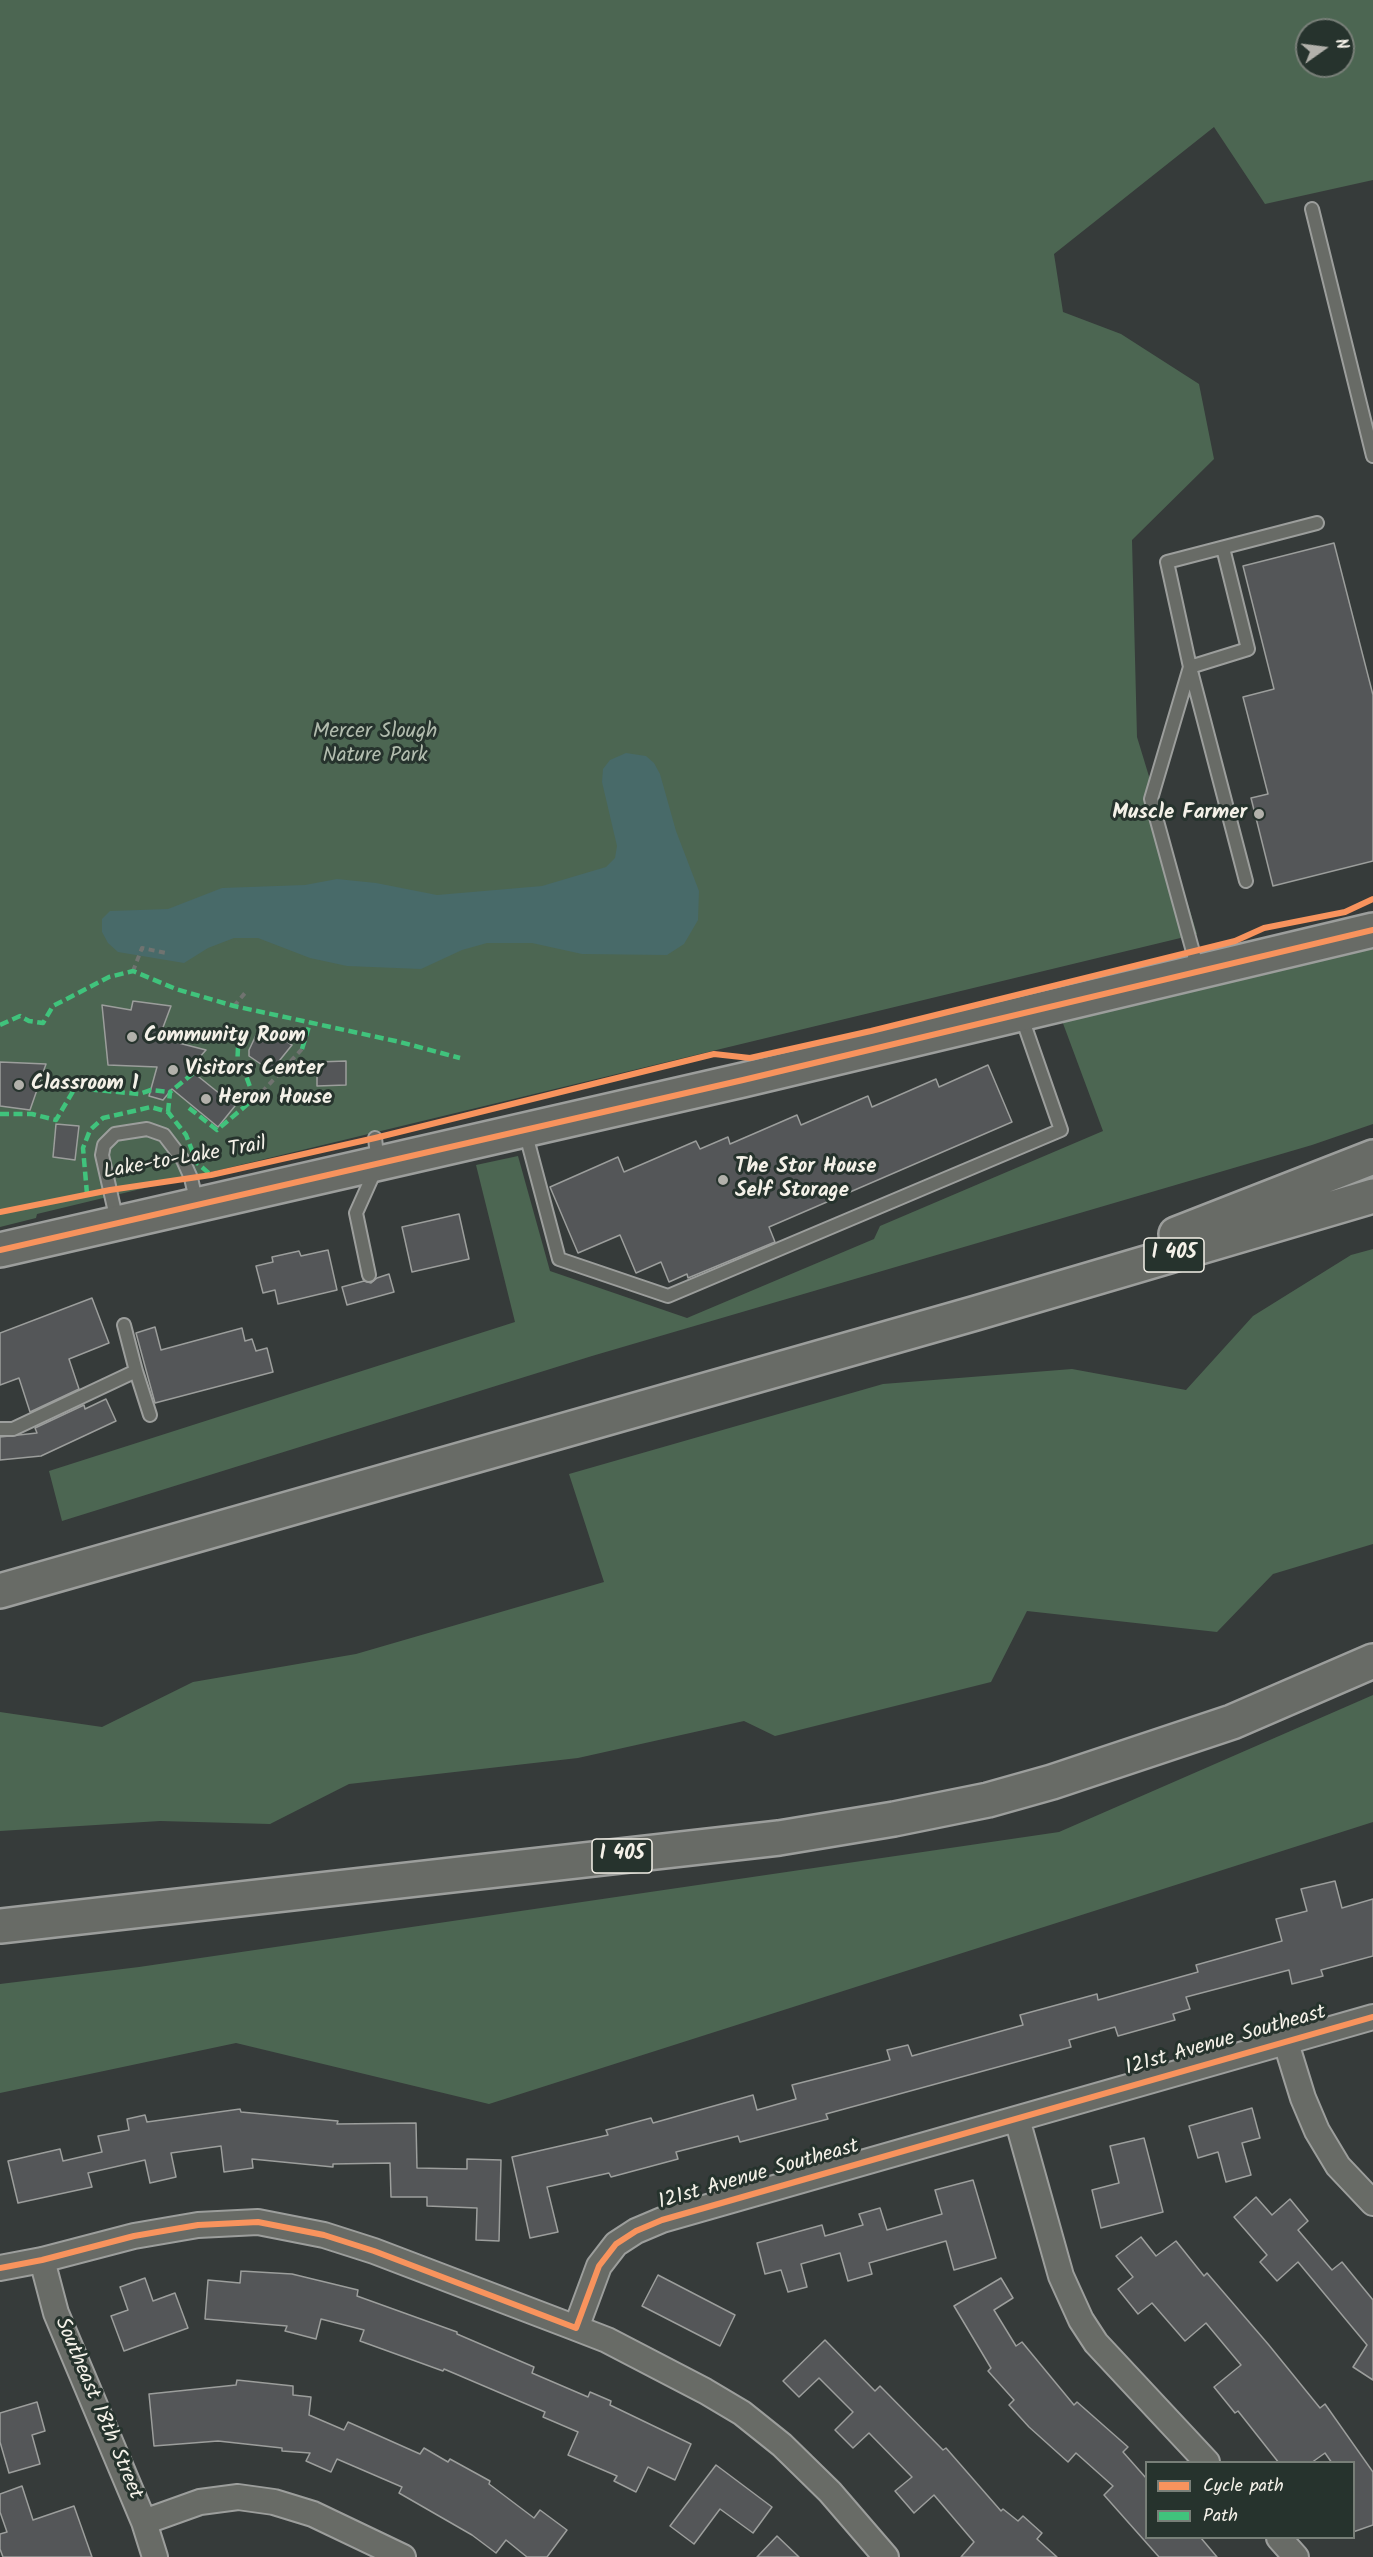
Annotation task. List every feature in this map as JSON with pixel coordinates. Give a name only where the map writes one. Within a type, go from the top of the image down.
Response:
[{"type":"main road","points":[[0,1250],[198,1205],[376,1151],[524,1130],[1373,930]]},
{"type":"main road","points":[[975,1313],[1373,1157]]},
{"type":"main road","name":"I 405","points":[[0,1591],[975,1313],[1373,1196]]},
{"type":"main road","name":"I 405","points":[[0,1926],[802,1834],[988,1800],[1052,1782],[1232,1722],[1373,1661]]},
{"type":"street","name":"121st Avenue Southeast","points":[[576,2328],[599,2266],[616,2244],[636,2231],[662,2220],[1373,2017]]},
{"type":"street","points":[[1286,2043],[1303,2098],[1317,2132],[1338,2166],[1373,2203]]},
{"type":"street","points":[[1017,2119],[1061,2276],[1081,2320],[1096,2343],[1206,2461]]},
{"type":"street","points":[[0,2268],[155,2232],[198,2225],[258,2222],[324,2235],[374,2251],[607,2340],[742,2413],[782,2445],[830,2492],[886,2557]]},
{"type":"street","name":"Southeast 18th Street","points":[[42,2260],[56,2313],[144,2522],[155,2557]]},
{"type":"street","points":[[144,2522],[200,2502],[238,2496],[274,2502],[314,2514],[403,2557]]},
{"type":"street","points":[[1280,2539],[1296,2557]]},
{"type":"lane","points":[[1312,209],[1373,456]]},
{"type":"lane","points":[[1246,881],[1190,666],[1167,562],[1317,523]]},
{"type":"lane","points":[[1190,666],[1248,649],[1223,548]]},
{"type":"lane","points":[[1190,666],[1151,799],[1198,971]]},
{"type":"lane","points":[[524,1130],[559,1259],[668,1296],[1061,1130],[1020,1014]]},
{"type":"lane","points":[[117,1222],[102,1155],[104,1145],[115,1134],[147,1129],[164,1135],[183,1160],[191,1178],[198,1205]]},
{"type":"lane","points":[[369,1275],[356,1213],[376,1151]]},
{"type":"lane","points":[[124,1325],[150,1415]]},
{"type":"lane","points":[[0,1429],[13,1429],[136,1371]]},
{"type":"path","points":[[133,971],[142,948],[166,953]]},
{"type":"path","points":[[234,1006],[245,993]]},
{"type":"path","points":[[262,1092],[302,1050]]},
{"type":"green space","name":"Mercer Slough Nature Park","points":[[0,0],[1373,0],[1373,180],[1265,204],[1214,127],[1054,254],[1063,312],[1121,334],[1199,384],[1214,459],[1132,540],[1137,737],[1197,934],[37,1214],[36,1218],[0,1227]]},
{"type":"green space","points":[[1373,947],[1373,1124],[1312,1145],[592,1356],[62,1521],[49,1471],[515,1322],[476,1165],[518,1156],[550,1271],[687,1318],[874,1239],[880,1226],[1103,1131],[1061,1018]]},
{"type":"green space","points":[[1373,1249],[1373,1544],[1273,1574],[1217,1632],[1027,1611],[991,1682],[775,1736],[744,1721],[578,1758],[349,1784],[270,1824],[160,1821],[0,1831],[0,1712],[102,1727],[193,1682],[356,1654],[604,1582],[569,1474],[883,1384],[1072,1369],[1186,1390],[1253,1316],[1351,1255]]},
{"type":"green space","points":[[1373,1695],[1373,1822],[489,2104],[236,2043],[0,2093],[0,1984],[139,1967],[1059,1832]]},
{"type":"water","points":[[626,753],[646,756],[654,763],[660,774],[676,831],[699,891],[698,920],[684,944],[667,955],[582,954],[532,943],[487,943],[462,950],[421,969],[347,966],[310,958],[258,938],[234,938],[208,948],[184,963],[118,952],[108,943],[102,932],[102,919],[110,911],[168,909],[222,888],[305,885],[337,879],[376,883],[437,895],[542,886],[606,867],[615,858],[617,846],[602,782],[603,769],[610,760]]},
{"type":"building","points":[[1334,543],[1373,695],[1373,861],[1273,886],[1251,798],[1268,794],[1243,697],[1274,689],[1243,566]]},
{"type":"building","points":[[133,1001],[171,1006],[159,1038],[206,1050],[189,1069],[235,1106],[218,1127],[172,1089],[163,1100],[149,1096],[157,1067],[108,1065],[102,1005],[131,1010]]},
{"type":"building","points":[[259,1029],[267,1029],[292,1045],[271,1071],[249,1056],[249,1050]]},
{"type":"building","points":[[346,1061],[346,1085],[317,1086],[317,1062]]},
{"type":"building","name":"Classroom 1","points":[[0,1062],[46,1064],[30,1110],[0,1106]]},
{"type":"building","name":"The Stor House Self Storage","points":[[988,1065],[1012,1122],[769,1227],[775,1242],[688,1278],[687,1274],[669,1282],[661,1262],[636,1273],[620,1235],[578,1253],[550,1187],[618,1157],[624,1172],[696,1141],[700,1149],[728,1137],[730,1144],[797,1115],[801,1125],[868,1096],[872,1107],[936,1079],[939,1087]]},
{"type":"building","points":[[56,1124],[79,1126],[75,1160],[53,1157]]},
{"type":"building","points":[[459,1214],[469,1259],[412,1272],[402,1227]]},
{"type":"building","points":[[328,1250],[337,1290],[278,1304],[275,1290],[263,1293],[256,1266],[273,1262],[272,1257],[299,1251],[301,1256]]},
{"type":"building","points":[[389,1274],[394,1292],[347,1305],[342,1287],[364,1281],[371,1283]]},
{"type":"building","points":[[92,1298],[109,1343],[69,1359],[79,1389],[30,1412],[19,1378],[0,1385],[0,1333]]},
{"type":"building","points":[[155,1327],[161,1350],[242,1328],[245,1341],[252,1339],[256,1351],[267,1348],[273,1372],[155,1403],[136,1333]]},
{"type":"building","points":[[106,1399],[116,1421],[41,1456],[0,1460],[0,1437],[37,1433],[35,1428],[84,1405],[85,1409]]},
{"type":"building","points":[[1335,1881],[1342,1908],[1373,1899],[1373,1956],[1321,1970],[1323,1976],[1292,1984],[1289,1970],[1186,1997],[1190,2009],[1173,2014],[1175,2020],[1118,2036],[1115,2027],[1069,2040],[1071,2047],[826,2114],[828,2119],[740,2142],[738,2136],[676,2152],[678,2159],[611,2177],[609,2173],[547,2187],[558,2232],[530,2238],[512,2157],[608,2135],[606,2130],[651,2118],[653,2123],[753,2095],[757,2110],[796,2099],[792,2085],[890,2060],[887,2050],[908,2045],[912,2056],[1023,2025],[1020,2015],[1097,1994],[1098,2000],[1198,1972],[1196,1965],[1282,1941],[1276,1919],[1307,1911],[1301,1889]]},
{"type":"building","points":[[1252,2108],[1260,2138],[1242,2143],[1251,2175],[1226,2182],[1218,2152],[1198,2158],[1189,2126]]},
{"type":"building","points":[[240,2109],[241,2112],[338,2121],[337,2124],[416,2123],[417,2168],[467,2169],[467,2159],[501,2160],[499,2241],[476,2240],[477,2208],[427,2206],[427,2197],[391,2197],[390,2163],[333,2164],[333,2167],[252,2159],[253,2168],[224,2172],[221,2146],[171,2153],[176,2177],[150,2183],[145,2160],[88,2173],[92,2187],[18,2203],[8,2161],[60,2149],[63,2161],[102,2152],[98,2136],[129,2130],[127,2119],[145,2115],[147,2122]]},
{"type":"building","points":[[1144,2138],[1163,2212],[1101,2228],[1092,2190],[1119,2183],[1110,2146]]},
{"type":"building","points":[[973,2180],[996,2258],[954,2270],[946,2241],[869,2263],[872,2274],[848,2281],[840,2253],[801,2264],[807,2287],[788,2292],[781,2270],[765,2274],[757,2243],[822,2225],[825,2236],[863,2225],[859,2214],[880,2208],[887,2230],[942,2214],[935,2190]]},
{"type":"building","points":[[1256,2197],[1272,2215],[1290,2199],[1308,2221],[1298,2230],[1332,2270],[1342,2262],[1373,2300],[1373,2380],[1353,2367],[1367,2345],[1298,2262],[1277,2281],[1260,2262],[1267,2255],[1234,2217]]},
{"type":"building","points":[[1141,2237],[1156,2256],[1176,2241],[1204,2276],[1207,2273],[1320,2408],[1325,2404],[1373,2472],[1373,2525],[1355,2531],[1355,2461],[1331,2461],[1325,2453],[1314,2461],[1277,2461],[1238,2411],[1235,2413],[1214,2387],[1241,2365],[1206,2323],[1185,2341],[1152,2303],[1138,2314],[1118,2289],[1133,2277],[1116,2256]]},
{"type":"building","points":[[241,2271],[292,2274],[358,2290],[357,2296],[457,2332],[457,2334],[534,2367],[532,2373],[588,2397],[590,2392],[611,2401],[610,2405],[691,2444],[675,2480],[648,2467],[636,2492],[614,2481],[617,2476],[568,2455],[578,2432],[543,2417],[545,2412],[444,2369],[443,2371],[360,2341],[364,2330],[321,2319],[316,2339],[285,2331],[287,2326],[205,2319],[208,2280],[240,2283]]},
{"type":"building","points":[[658,2275],[735,2315],[720,2346],[642,2306]]},
{"type":"building","points":[[145,2278],[153,2301],[175,2293],[188,2328],[124,2351],[111,2316],[128,2310],[120,2287]]},
{"type":"building","points":[[1001,2278],[1013,2298],[994,2310],[1016,2346],[1022,2342],[1074,2405],[1077,2402],[1128,2447],[1123,2452],[1145,2477],[1145,2539],[1202,2539],[1217,2557],[1159,2557],[1104,2495],[1113,2486],[1076,2453],[1068,2462],[1029,2427],[1009,2405],[1014,2400],[988,2371],[991,2368],[954,2306]]},
{"type":"building","points":[[825,2340],[875,2391],[880,2386],[943,2450],[946,2448],[1001,2511],[1003,2509],[1018,2521],[1023,2516],[1042,2533],[1037,2539],[1057,2557],[961,2557],[974,2542],[934,2495],[914,2513],[895,2491],[912,2477],[869,2433],[853,2448],[835,2430],[853,2412],[819,2378],[799,2397],[783,2381]]},
{"type":"building","points":[[237,2380],[293,2386],[293,2395],[311,2397],[309,2415],[344,2430],[348,2422],[420,2454],[424,2448],[448,2462],[450,2459],[490,2481],[489,2484],[534,2518],[540,2510],[567,2530],[547,2557],[527,2557],[506,2540],[496,2553],[472,2535],[399,2493],[402,2487],[337,2459],[331,2472],[306,2461],[310,2453],[282,2451],[282,2448],[218,2441],[154,2446],[149,2394],[236,2385]]},
{"type":"building","points":[[37,2402],[45,2431],[32,2435],[40,2464],[9,2473],[0,2442],[0,2413]]},
{"type":"building","points":[[716,2465],[772,2507],[753,2533],[720,2509],[694,2544],[670,2526]]},
{"type":"building","points":[[22,2486],[33,2520],[74,2506],[92,2557],[3,2557],[0,2549],[0,2534],[7,2532],[0,2512],[0,2494]]},
{"type":"building","points":[[777,2536],[799,2557],[757,2557]]},
{"type":"marked path","points":[[0,1025],[20,1016],[29,1021],[43,1023],[53,1006],[109,977],[133,971],[176,989],[234,1006],[400,1042],[460,1058]]},
{"type":"marked path","points":[[302,1049],[310,1023]]},
{"type":"marked path","points":[[237,1070],[238,1047]]},
{"type":"marked path","points":[[168,1112],[170,1092],[196,1071],[237,1070],[245,1073],[254,1098]]},
{"type":"marked path","points":[[0,1114],[32,1114],[56,1120],[75,1088],[139,1094],[151,1090],[170,1092]]},
{"type":"marked path","points":[[189,1108],[217,1130],[262,1092]]},
{"type":"marked path","points":[[87,1194],[83,1148],[90,1130],[103,1118],[151,1107],[168,1112],[186,1135],[197,1163],[211,1175]]},
{"type":"cycle path","name":"Lake-to-Lake Trail","points":[[0,1212],[110,1190],[211,1175],[375,1138],[714,1054],[750,1058],[871,1031],[1235,941],[1264,928],[1345,912],[1373,899]]},
{"type":"cycle path","points":[[0,1250],[743,1080],[1373,930]]},
{"type":"cycle path","points":[[0,2268],[42,2260],[134,2236],[198,2225],[258,2222],[324,2235],[374,2251],[576,2328],[599,2266],[616,2244],[636,2231],[662,2220],[1373,2017]]},
{"type":"place","name":"Muscle Farmer","points":[[1259,814]]},
{"type":"place","name":"Community Room","points":[[132,1037]]},
{"type":"place","name":"Visitors Center","points":[[173,1070]]},
{"type":"place","name":"Classroom 1","points":[[19,1085]]},
{"type":"place","name":"Heron House","points":[[206,1099]]},
{"type":"place","name":"The Stor House Self Storage","points":[[723,1180]]}]
